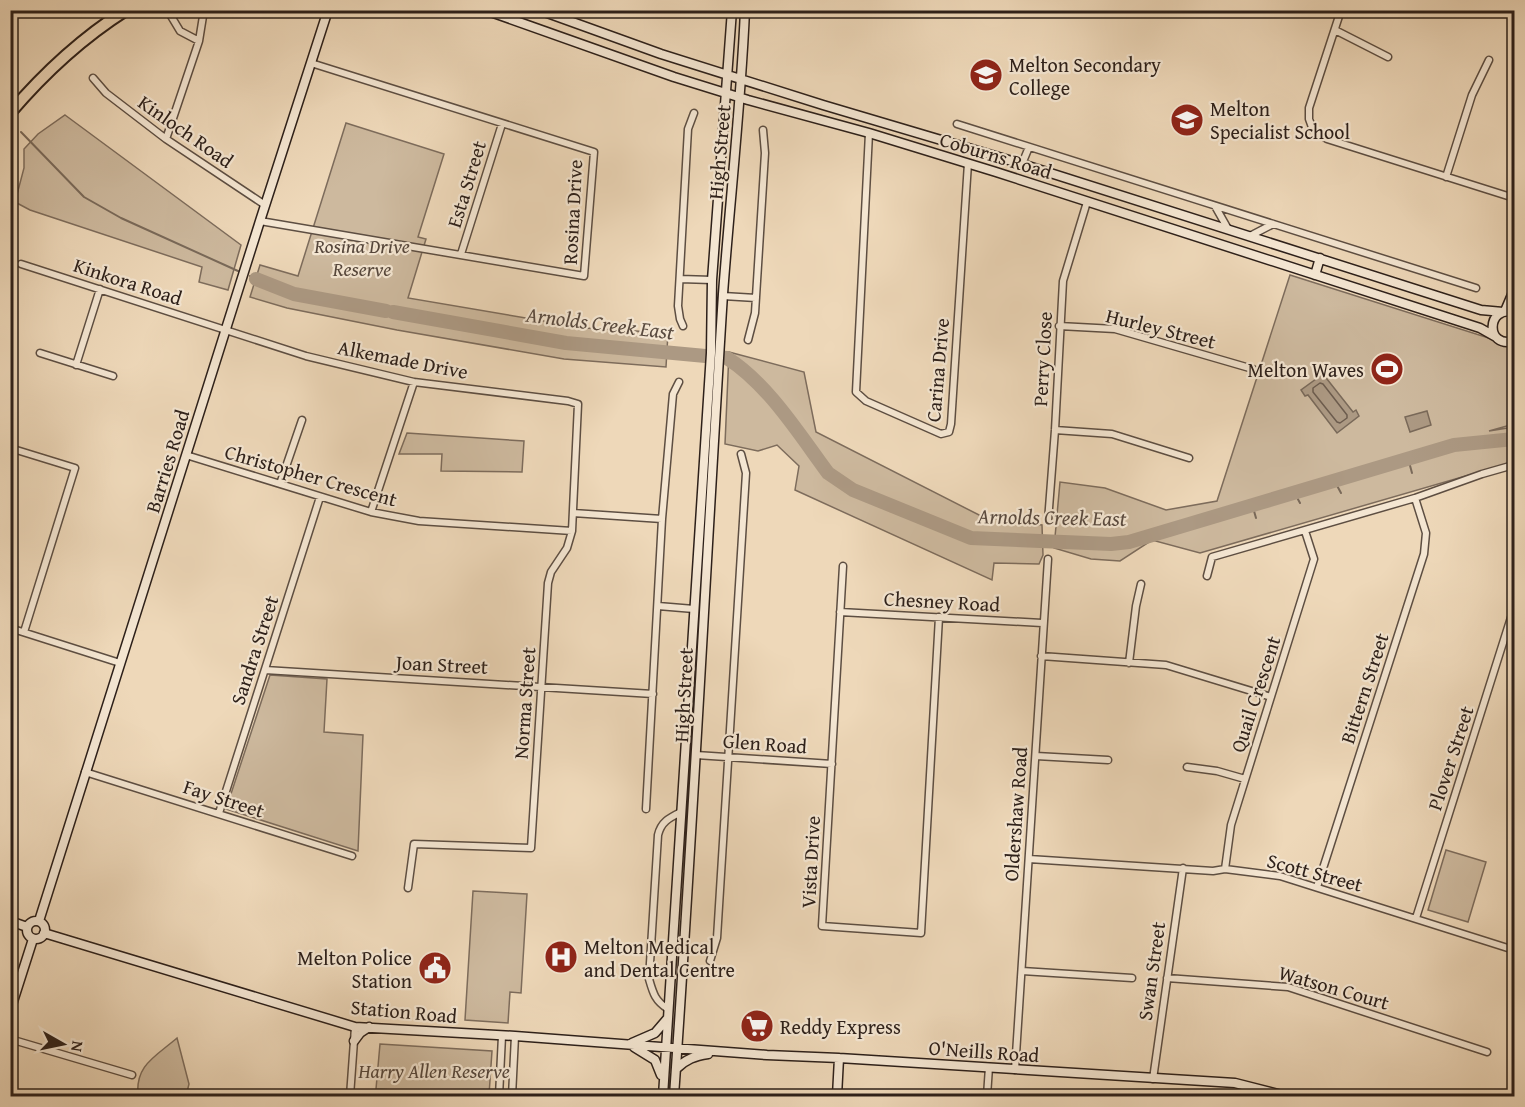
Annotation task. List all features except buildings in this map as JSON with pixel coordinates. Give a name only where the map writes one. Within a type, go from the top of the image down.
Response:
[{"type":"highway","points":[[10,113],[70,51],[126,10]]},
{"type":"street","points":[[166,139],[198,41],[204,10]]},
{"type":"street","name":"Barries Road","points":[[39,921],[328,10]]},
{"type":"street","name":"Coburns Road","points":[[539,10],[640,47],[823,105],[1022,164],[1481,310],[1508,312]]},
{"type":"street","name":"High Street","points":[[716,353],[712,280],[732,10]]},
{"type":"street","name":"High Street","points":[[663,1096],[694,609],[742,78],[745,10]]},
{"type":"street","points":[[1341,10],[1309,108],[1309,119],[1313,130],[1327,139],[1515,198]]},
{"type":"street","name":"Coburns Road","points":[[485,11],[740,98],[968,163],[1480,327],[1505,343],[1515,342]]},
{"type":"street","points":[[171,16],[180,31],[198,41]]},
{"type":"street","points":[[1335,30],[1388,57]]},
{"type":"street","points":[[1446,177],[1472,95],[1490,60]]},
{"type":"street","name":"Rosina Drive","points":[[260,221],[584,276],[594,152],[311,63]]},
{"type":"street","name":"Kinloch Road","points":[[93,78],[106,93],[166,139],[265,205]]},
{"type":"street","name":"High Street","points":[[683,326],[678,314],[688,129],[694,113]]},
{"type":"street","name":"Esta Street","points":[[461,255],[502,124]]},
{"type":"street","name":"Coburns Road","points":[[957,124],[1476,288]]},
{"type":"street","points":[[748,340],[753,327],[756,298],[765,153],[763,130]]},
{"type":"street","name":"Carina Drive","points":[[869,133],[856,392],[866,401],[941,434],[949,432],[951,424],[968,163]]},
{"type":"street","name":"Coburns Road","points":[[1022,164],[1029,147]]},
{"type":"street","points":[[1087,202],[1092,186]]},
{"type":"street","name":"Perry Close","points":[[1048,521],[1055,430],[1059,326],[1065,270],[1087,202]]},
{"type":"street","points":[[1214,205],[1228,229]]},
{"type":"street","points":[[1250,236],[1273,224]]},
{"type":"street","points":[[1315,275],[1320,258]]},
{"type":"street","name":"Kinkora Road","points":[[21,264],[225,329]]},
{"type":"street","points":[[680,279],[724,281]]},
{"type":"street","points":[[76,365],[100,289]]},
{"type":"street","points":[[1496,337],[1492,327],[1493,322],[1499,314],[1508,312],[1515,290]]},
{"type":"street","points":[[712,295],[756,298]]},
{"type":"street","name":"Hurley Street","points":[[1059,326],[1115,329],[1252,369]]},
{"type":"street","name":"Alkemade Drive","points":[[225,329],[306,356],[414,382],[578,404]]},
{"type":"street","points":[[40,353],[113,376]]},
{"type":"street","name":"High Street","points":[[674,1096],[696,755],[715,365]]},
{"type":"street","points":[[371,512],[414,382]]},
{"type":"street","name":"High Street","points":[[646,810],[662,519],[673,394],[679,382]]},
{"type":"street","name":"Norma Street","points":[[408,888],[414,844],[531,848],[548,583],[551,572],[567,548],[572,531],[578,404]]},
{"type":"street","points":[[280,484],[302,420]]},
{"type":"street","points":[[1055,430],[1112,434],[1189,458]]},
{"type":"street","points":[[10,448],[75,468],[24,632]]},
{"type":"street","points":[[710,961],[717,938],[729,757],[746,473],[741,454]]},
{"type":"street","name":"Christopher Crescent","points":[[186,455],[371,512],[419,521],[572,531]]},
{"type":"street","points":[[1207,576],[1212,557],[1415,498],[1482,474],[1515,467]]},
{"type":"street","name":"Sandra Street","points":[[219,813],[320,497]]},
{"type":"street","name":"Bittern Street","points":[[1317,886],[1424,554],[1426,533],[1415,498]]},
{"type":"street","points":[[573,513],[662,519]]},
{"type":"street","name":"Quail Crescent","points":[[1226,869],[1231,825],[1314,559],[1305,531]]},
{"type":"street","name":"Oldershaw Road","points":[[1016,1070],[1047,559]]},
{"type":"street","name":"Vista Drive","points":[[843,566],[822,926],[921,933],[939,617]]},
{"type":"street","points":[[1129,663],[1141,584]]},
{"type":"street","points":[[658,606],[704,608]]},
{"type":"street","name":"Plover Street","points":[[1416,918],[1515,608]]},
{"type":"street","name":"Chesney Road","points":[[840,612],[1042,623]]},
{"type":"street","points":[[10,628],[120,663]]},
{"type":"street","points":[[1041,656],[1166,665],[1271,697]]},
{"type":"street","name":"Joan Street","points":[[265,670],[653,694]]},
{"type":"street","points":[[686,753],[696,755]]},
{"type":"street","name":"Glen Road","points":[[696,755],[832,764]]},
{"type":"street","points":[[1036,756],[1108,760]]},
{"type":"street","points":[[1187,767],[1217,771],[1245,779]]},
{"type":"street","name":"Fay Street","points":[[86,772],[352,856]]},
{"type":"street","points":[[668,1009],[658,1003],[649,979],[658,835],[660,827],[668,819],[681,812]]},
{"type":"street","name":"Scott Street","points":[[1029,859],[1213,871],[1226,869],[1280,876],[1515,950]]},
{"type":"street","name":"Swan Street","points":[[1153,1079],[1183,868]]},
{"type":"street","points":[[10,921],[27,927]]},
{"type":"street","points":[[27,927],[32,922],[39,921],[44,925],[44,933],[40,938],[33,939]]},
{"type":"street","points":[[27,927],[28,934],[33,939]]},
{"type":"street","name":"Station Road","points":[[44,933],[355,1027],[677,1048]]},
{"type":"street","points":[[10,1011],[33,939]]},
{"type":"street","points":[[1022,971],[1132,978]]},
{"type":"street","name":"Watson Court","points":[[1167,978],[1288,987],[1487,1052]]},
{"type":"street","points":[[629,1045],[651,1035],[667,1019]]},
{"type":"street","points":[[350,1096],[355,1027]]},
{"type":"street","points":[[354,1041],[360,1033],[370,1027]]},
{"type":"street","points":[[499,1096],[502,1036]]},
{"type":"street","points":[[512,1096],[515,1036]]},
{"type":"street","points":[[10,1039],[132,1075]]},
{"type":"street","points":[[629,1045],[655,1059],[664,1084]]},
{"type":"street","name":"O'Neills Road","points":[[677,1048],[1235,1083],[1286,1096]]},
{"type":"street","points":[[676,1069],[695,1056],[720,1052]]},
{"type":"street","points":[[837,1096],[839,1058]]},
{"type":"street","points":[[987,1096],[989,1067]]},
{"type":"green space","points":[[65,115],[241,245],[228,290],[199,282],[202,267],[30,210],[15,202],[24,168],[24,149],[38,134]]},
{"type":"green space","name":"Rosina Drive Reserve","points":[[346,123],[444,154],[418,237],[426,239],[408,298],[585,328],[668,333],[666,367],[564,359],[397,330],[287,308],[250,297],[260,265],[298,276]]},
{"type":"green space","points":[[1290,275],[1514,346],[1514,424],[1489,431],[1514,427],[1514,462],[1200,553],[1152,540],[1120,561],[1091,559],[1054,548],[1060,482],[1105,488],[1166,510],[1217,501]]},
{"type":"green space","points":[[729,352],[804,372],[816,432],[983,517],[1042,525],[1043,555],[1039,564],[994,563],[992,580],[795,490],[799,466],[777,445],[758,451],[725,444]]},
{"type":"green space","points":[[407,433],[524,441],[522,472],[441,471],[442,454],[399,454]]},
{"type":"green space","points":[[270,675],[327,679],[324,732],[363,735],[358,851],[226,809]]},
{"type":"green space","points":[[1446,850],[1486,862],[1468,922],[1428,910]]},
{"type":"green space","points":[[473,891],[527,894],[521,993],[510,992],[508,1023],[465,1020]]},
{"type":"green space","points":[[177,1038],[189,1084],[186,1096],[138,1096],[138,1085],[143,1069],[148,1062]]},
{"type":"green space","name":"Harry Allen Reserve","points":[[380,1044],[492,1051],[489,1095],[376,1089]]},
{"type":"water","points":[[1323,374],[1353,412],[1356,410],[1359,416],[1337,433],[1308,395],[1305,396],[1301,390]]},
{"type":"water","points":[[1427,411],[1431,425],[1410,432],[1405,417]]},
{"type":"waterway","name":"Arnolds Creek East","points":[[21,132],[84,197],[121,218],[238,271]]},
{"type":"waterway","name":"Arnolds Creek East","points":[[250,276],[256,279]]},
{"type":"waterway","name":"Arnolds Creek East","points":[[256,279],[294,294],[386,311]]},
{"type":"waterway","name":"Arnolds Creek East","points":[[393,312],[566,343],[727,358],[756,381],[794,426],[828,473],[853,490],[971,538],[1111,544],[1129,542],[1454,445],[1514,439]]},
{"type":"waterway","points":[[1408,458],[1412,473]]},
{"type":"waterway","name":"Arnolds Creek East","points":[[1344,477],[1351,470]]},
{"type":"waterway","points":[[1334,480],[1341,493]]},
{"type":"waterway","points":[[1294,492],[1300,503]]},
{"type":"waterway","points":[[1252,504],[1256,518]]},
{"type":"place","name":"Melton Secondary College","points":[[986,75]]},
{"type":"place","name":"Melton Specialist School","points":[[1187,120]]},
{"type":"place","name":"Melton Waves","points":[[1387,369]]},
{"type":"place","name":"Melton Medical and Dental Centre","points":[[561,957]]},
{"type":"place","name":"Melton Police Station","points":[[435,968]]},
{"type":"place","name":"Reddy Express","points":[[757,1026]]}]
